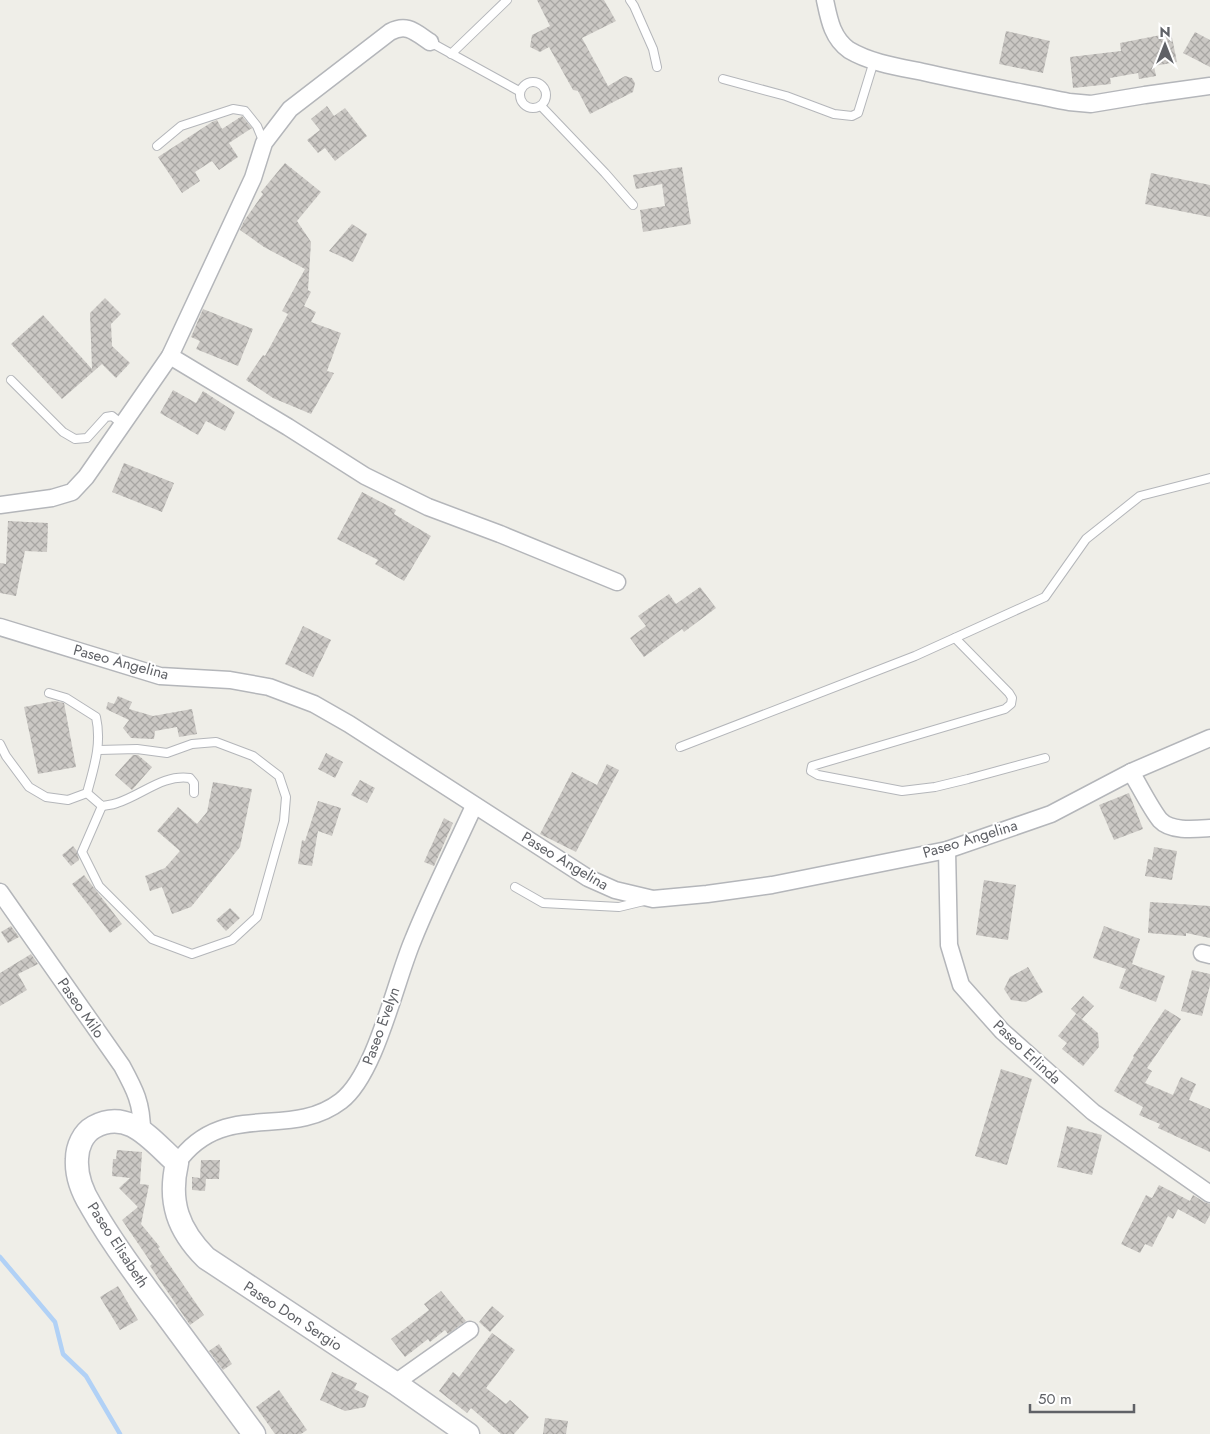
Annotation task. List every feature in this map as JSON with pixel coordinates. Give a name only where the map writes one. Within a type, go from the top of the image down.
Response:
[{"type":"street","points":[[825,0],[830,24],[836,38],[849,49],[874,61],[1051,98],[1091,104],[1210,86]]},
{"type":"street","points":[[0,505],[44,499],[72,492],[86,477],[170,356],[254,178],[264,143],[290,110],[390,32],[398,28],[408,28],[430,42]]},
{"type":"street","points":[[170,356],[288,426],[365,476],[428,507],[617,582]]},
{"type":"street","name":"Paseo Angelina","points":[[0,626],[160,676],[240,682],[269,687],[314,704],[350,724],[588,878],[615,890],[653,899],[772,885],[947,850],[1051,814],[1131,772],[1210,738]]},
{"type":"street","points":[[1131,772],[1161,821],[1174,827],[1210,828]]},
{"type":"street","name":"Paseo Evelyn","points":[[177,1163],[186,1150],[214,1131],[230,1126],[299,1118],[318,1113],[331,1108],[352,1090],[370,1062],[412,940],[474,806]]},
{"type":"street","name":"Paseo Erlinda","points":[[947,850],[949,945],[961,985],[1002,1031],[1093,1112],[1210,1194]]},
{"type":"street","name":"Paseo Milo","points":[[0,892],[122,1066],[136,1092],[142,1117],[142,1132]]},
{"type":"street","name":"Paseo Elisabeth","points":[[177,1163],[142,1132],[122,1121],[112,1121],[90,1129],[83,1138],[76,1160],[83,1190],[100,1221],[144,1286],[254,1434]]},
{"type":"street","name":"Paseo Don Sergio","points":[[177,1163],[174,1194],[178,1219],[190,1240],[206,1258],[395,1383],[468,1434]]},
{"type":"street","points":[[395,1383],[470,1330]]},
{"type":"lane","points":[[451,54],[507,0]]},
{"type":"lane","points":[[630,0],[653,49],[657,67]]},
{"type":"lane","points":[[430,42],[520,91]]},
{"type":"lane","points":[[723,79],[786,96],[834,114],[852,116],[858,113],[874,61]]},
{"type":"lane","points":[[532,82],[540,84],[545,90],[546,99],[541,106],[533,108],[525,106],[520,100],[520,91],[524,84],[532,82]]},
{"type":"lane","points":[[541,106],[605,173],[632,205]]},
{"type":"lane","points":[[156,146],[181,126],[233,110],[245,111],[257,126],[264,143]]},
{"type":"lane","points":[[11,380],[63,432],[75,439],[87,438],[106,417],[112,416],[122,424]]},
{"type":"lane","points":[[680,747],[915,656],[1045,597],[1086,539],[1140,496],[1210,478]]},
{"type":"lane","points":[[955,638],[1009,693],[1012,698],[1011,704],[1005,709],[812,766],[811,771],[818,775],[902,791],[935,787],[1045,758]]},
{"type":"lane","points":[[49,693],[66,698],[96,718],[99,729],[99,750],[87,793]]},
{"type":"lane","points":[[99,750],[137,749],[168,752],[192,744],[216,742],[253,756],[279,776],[286,797],[284,821],[257,917],[232,940],[192,954],[152,939],[99,886],[82,852],[102,806]]},
{"type":"lane","points":[[0,744],[6,756],[29,787],[46,796],[68,800],[87,793]]},
{"type":"lane","points":[[102,806],[118,803],[167,780],[181,776],[190,778],[194,784],[194,793]]},
{"type":"lane","points":[[87,793],[102,806]]},
{"type":"lane","points":[[515,887],[543,903],[619,907],[653,899]]},
{"type":"building","points":[[537,0],[604,0],[616,21],[582,38],[608,86],[625,76],[632,78],[635,83],[633,92],[590,114],[578,91],[573,90],[549,47],[540,52],[530,47],[532,35],[550,26]]},
{"type":"building","points":[[1006,31],[1050,41],[1043,73],[999,64]]},
{"type":"building","points":[[1195,32],[1210,40],[1210,67],[1183,53]]},
{"type":"building","points":[[1171,33],[1177,62],[1154,66],[1156,76],[1139,79],[1138,73],[1110,78],[1111,84],[1073,88],[1070,57],[1121,51],[1120,43]]},
{"type":"building","points":[[327,106],[334,116],[345,108],[367,136],[335,161],[325,148],[318,153],[307,140],[320,130],[311,119]]},
{"type":"building","points":[[242,116],[252,128],[229,143],[238,157],[219,170],[212,161],[195,172],[200,181],[182,193],[158,157],[212,122],[217,120],[222,129]]},
{"type":"building","points":[[285,163],[321,192],[297,221],[311,242],[308,290],[311,292],[304,306],[316,312],[311,322],[341,333],[327,371],[334,373],[311,414],[273,398],[246,380],[263,355],[265,356],[288,314],[282,311],[305,269],[264,247],[240,230],[263,194],[261,192]]},
{"type":"building","points":[[682,167],[691,224],[643,232],[640,210],[665,206],[662,184],[636,189],[633,175]]},
{"type":"building","points":[[1151,173],[1210,185],[1210,217],[1145,204]]},
{"type":"building","points":[[352,224],[367,234],[353,262],[329,251]]},
{"type":"building","points":[[105,298],[121,314],[111,324],[112,346],[130,363],[116,378],[102,364],[62,399],[11,344],[43,315],[92,369],[90,313]]},
{"type":"building","points":[[203,309],[253,329],[238,366],[196,349],[200,341],[191,337]]},
{"type":"building","points":[[173,390],[196,403],[203,391],[235,412],[225,431],[206,421],[198,435],[160,413]]},
{"type":"building","points":[[124,463],[174,483],[162,512],[112,492]]},
{"type":"building","points":[[362,492],[396,510],[394,514],[431,536],[404,581],[375,564],[378,560],[337,539]]},
{"type":"building","points":[[8,521],[48,523],[47,552],[25,551],[16,596],[0,593],[0,563],[6,564]]},
{"type":"building","points":[[700,587],[716,608],[684,632],[682,629],[644,657],[630,638],[646,626],[638,616],[669,594],[676,604]]},
{"type":"building","points":[[303,626],[331,640],[313,677],[285,664]]},
{"type":"building","points":[[118,696],[132,702],[129,709],[153,716],[192,709],[197,734],[179,737],[177,727],[155,731],[154,739],[131,738],[123,728],[129,720],[106,709],[108,702],[114,704]]},
{"type":"building","points":[[55,701],[64,703],[76,767],[38,774],[24,707]]},
{"type":"building","points":[[326,753],[343,762],[335,778],[318,769]]},
{"type":"building","points":[[133,755],[138,755],[152,767],[132,790],[115,775]]},
{"type":"building","points":[[607,764],[619,770],[576,852],[540,834],[572,772],[597,785]]},
{"type":"building","points":[[360,780],[375,788],[367,803],[351,795]]},
{"type":"building","points":[[213,782],[252,789],[240,847],[191,907],[172,914],[162,887],[150,891],[145,876],[165,868],[180,851],[157,831],[178,807],[197,824],[207,812]]},
{"type":"building","points":[[1129,793],[1143,829],[1114,840],[1099,805]]},
{"type":"building","points":[[318,801],[341,808],[332,836],[318,831],[312,866],[298,864],[302,840],[305,841]]},
{"type":"building","points":[[444,818],[453,823],[434,866],[424,862]]},
{"type":"building","points":[[73,846],[77,851],[79,860],[71,866],[62,855]]},
{"type":"building","points":[[1154,847],[1177,851],[1172,880],[1145,876],[1148,859],[1152,860]]},
{"type":"building","points":[[84,875],[122,924],[110,933],[72,884]]},
{"type":"building","points":[[984,880],[1016,885],[1008,940],[976,935]]},
{"type":"building","points":[[1150,902],[1210,906],[1210,938],[1186,933],[1186,936],[1148,933]]},
{"type":"building","points":[[230,908],[240,918],[226,931],[216,920]]},
{"type":"building","points":[[11,926],[19,937],[8,943],[1,932]]},
{"type":"building","points":[[1104,926],[1140,939],[1132,964],[1165,976],[1156,1002],[1119,988],[1126,969],[1093,958]]},
{"type":"building","points":[[31,954],[38,964],[18,974],[27,990],[0,1006],[0,973]]},
{"type":"building","points":[[1028,967],[1043,992],[1026,1002],[1011,1000],[1004,989],[1010,977]]},
{"type":"building","points":[[1192,970],[1210,974],[1210,985],[1202,1016],[1181,1011]]},
{"type":"building","points":[[1083,996],[1094,1006],[1082,1019],[1071,1009]]},
{"type":"building","points":[[1165,1009],[1181,1019],[1147,1068],[1152,1071],[1145,1083],[1173,1095],[1181,1077],[1196,1084],[1189,1100],[1210,1109],[1210,1152],[1158,1128],[1160,1124],[1139,1115],[1143,1107],[1114,1091],[1133,1056]]},
{"type":"building","points":[[1076,1014],[1098,1033],[1099,1047],[1083,1066],[1062,1049],[1067,1043],[1058,1036]]},
{"type":"building","points":[[1001,1069],[1032,1079],[1007,1165],[975,1156]]},
{"type":"building","points":[[1067,1126],[1102,1135],[1092,1175],[1057,1167]]},
{"type":"building","points":[[117,1150],[142,1152],[140,1184],[149,1185],[141,1224],[160,1247],[158,1248],[204,1315],[190,1325],[150,1266],[152,1264],[122,1220],[138,1207],[119,1188],[130,1178],[112,1176],[113,1159],[116,1159]]},
{"type":"building","points":[[201,1160],[220,1160],[219,1179],[206,1179],[205,1191],[192,1190],[192,1177],[200,1178]]},
{"type":"building","points":[[1159,1185],[1190,1201],[1193,1195],[1210,1204],[1210,1215],[1205,1224],[1178,1209],[1173,1219],[1168,1216],[1152,1247],[1145,1244],[1140,1253],[1121,1244],[1146,1195],[1152,1198]]},
{"type":"building","points":[[118,1286],[138,1320],[120,1330],[100,1297]]},
{"type":"building","points":[[441,1291],[466,1321],[448,1334],[445,1330],[430,1342],[428,1339],[405,1357],[391,1339],[429,1310],[424,1304]]},
{"type":"building","points":[[492,1306],[504,1316],[490,1332],[479,1322]]},
{"type":"building","points":[[492,1333],[515,1350],[486,1388],[506,1404],[510,1400],[529,1417],[514,1434],[501,1434],[471,1408],[467,1413],[439,1391],[453,1372],[459,1377]]},
{"type":"building","points":[[219,1344],[232,1364],[223,1370],[209,1351]]},
{"type":"building","points":[[332,1372],[357,1383],[354,1389],[369,1396],[365,1407],[345,1411],[320,1400]]},
{"type":"building","points":[[279,1390],[307,1430],[301,1434],[275,1434],[256,1407]]},
{"type":"building","points":[[545,1418],[568,1421],[566,1434],[543,1434]]},
{"type":"waterway","points":[[0,1257],[55,1322],[63,1354],[86,1376],[120,1434]]}]
